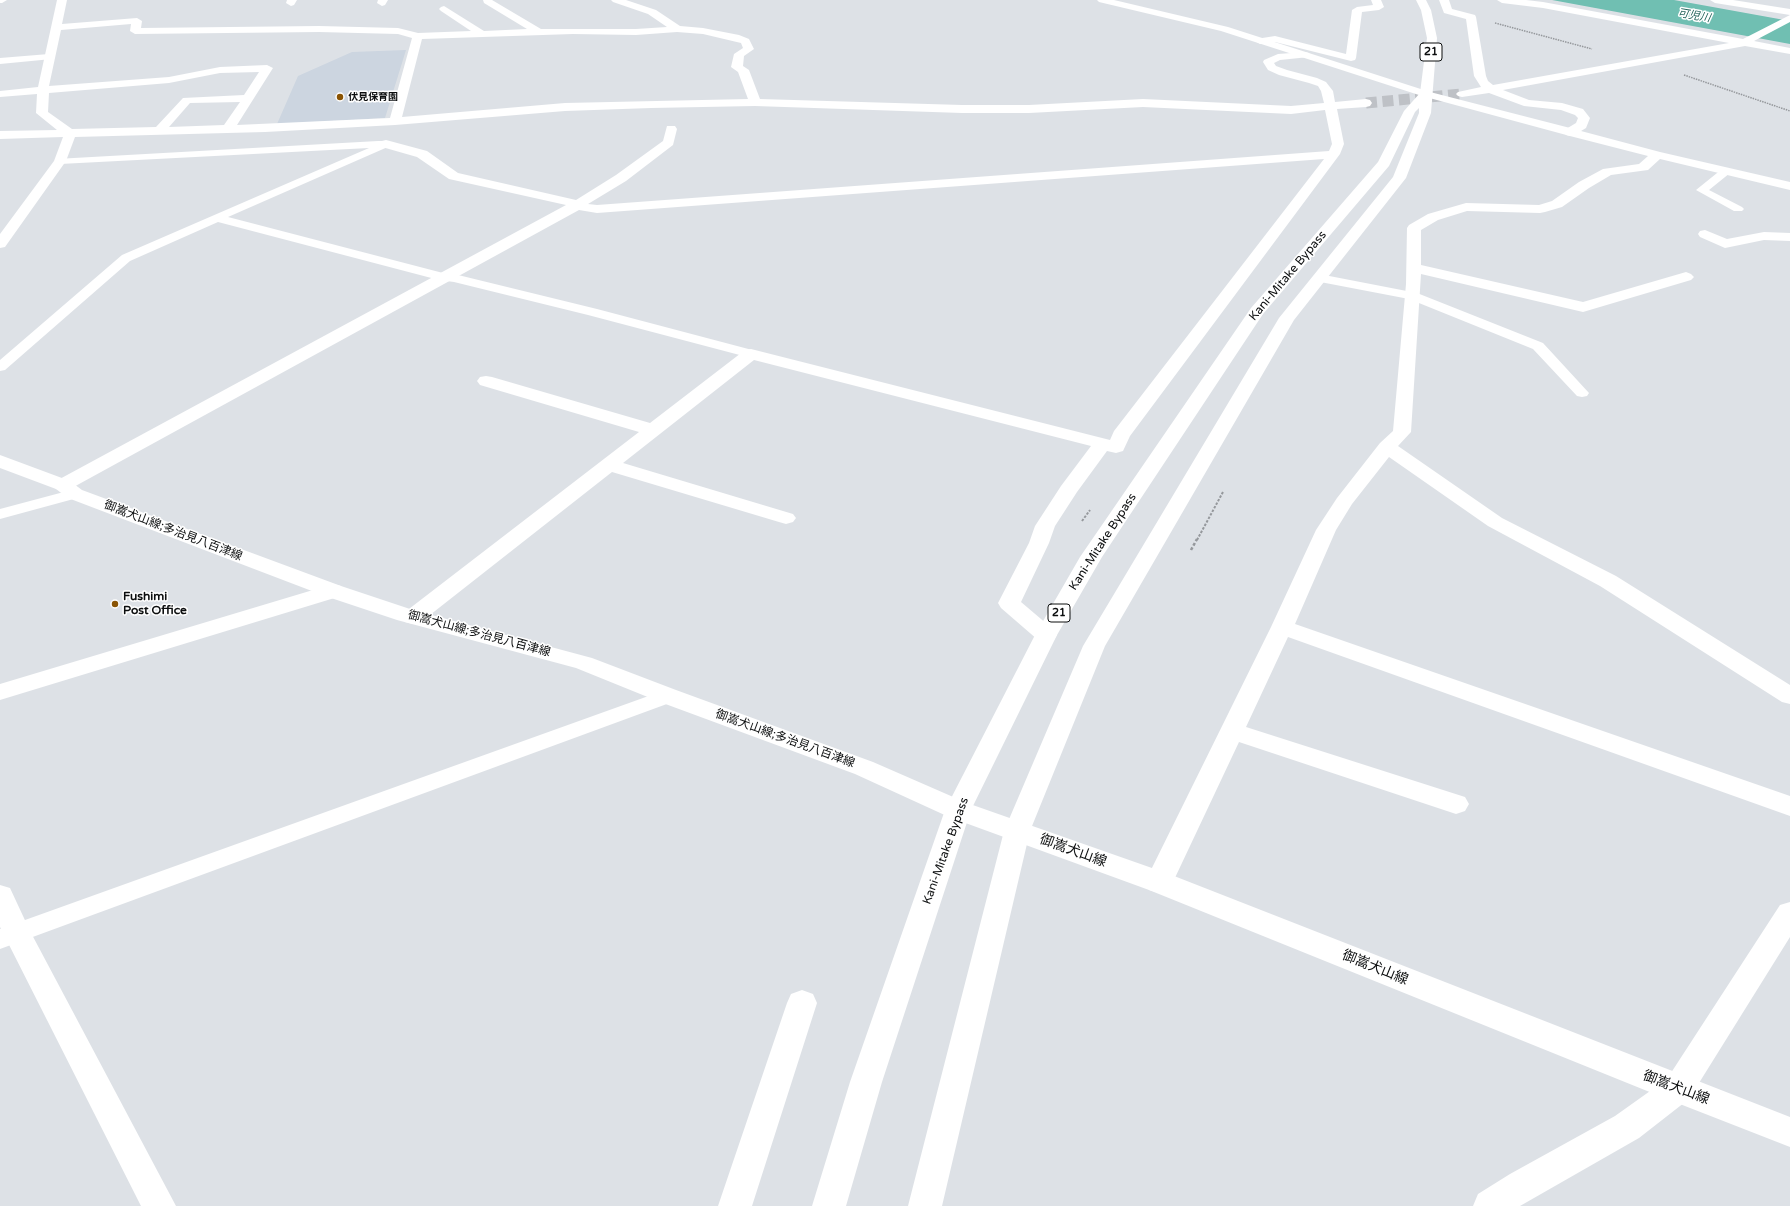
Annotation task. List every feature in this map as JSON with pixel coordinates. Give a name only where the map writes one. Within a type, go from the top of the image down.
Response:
[{"type":"main road","points":[[62,0],[43,90],[42,113],[70,134]]},
{"type":"main road","points":[[616,0],[652,12],[677,29]]},
{"type":"main road","points":[[1102,0],[1186,19],[1426,94],[1658,155],[1790,186]]},
{"type":"main road","points":[[1260,41],[1275,39],[1351,58],[1357,10],[1379,7],[1376,0]]},
{"type":"main road","name":"Kani-Mitake Bypass","points":[[925,1206],[1017,831],[1094,646],[1287,318],[1399,178],[1425,113],[1432,38],[1426,10],[1421,0]]},
{"type":"main road","points":[[1444,0],[1448,11],[1471,17],[1480,76],[1483,83],[1491,89],[1528,103],[1562,107],[1579,112],[1584,118],[1582,125],[1570,132]]},
{"type":"main road","points":[[1502,0],[1543,5],[1746,41],[1790,51]]},
{"type":"main road","points":[[1715,0],[1741,2],[1790,12]]},
{"type":"main road","points":[[488,1],[539,32]]},
{"type":"main road","points":[[1741,2],[1790,18]]},
{"type":"main road","points":[[444,9],[482,34]]},
{"type":"main road","points":[[1462,94],[1746,41],[1790,18]]},
{"type":"main road","points":[[57,27],[137,21],[135,31],[319,29],[398,31],[418,36],[573,31],[636,32],[677,29],[703,31],[739,38],[745,41],[749,49],[739,54],[737,67],[743,70],[755,102]]},
{"type":"main road","points":[[395,121],[418,36]]},
{"type":"main road","points":[[413,617],[751,354],[1102,445],[1116,447],[1121,435],[1334,154],[1338,144],[1327,91],[1322,84],[1313,80],[1283,73],[1272,68],[1268,62],[1278,57],[1305,55]]},
{"type":"main road","points":[[0,94],[168,80],[220,70],[267,68],[228,129]]},
{"type":"main road","name":"Kani-Mitake Bypass","points":[[829,1206],[866,1082],[958,810],[1046,635],[1091,557],[1257,311],[1384,163],[1410,111],[1426,94]]},
{"type":"main road","points":[[159,130],[187,100],[248,98]]},
{"type":"main road","points":[[0,135],[302,126],[395,121],[565,107],[755,102],[962,109],[1028,109],[1143,103],[1291,110],[1366,103]]},
{"type":"main road","points":[[302,126],[383,131]]},
{"type":"main road","points":[[69,489],[443,277],[577,205],[621,178],[669,142],[671,129]]},
{"type":"main road","points":[[0,244],[60,161],[70,134]]},
{"type":"main road","points":[[386,144],[422,154],[454,176],[587,208],[597,209],[1334,154]]},
{"type":"main road","points":[[1159,882],[1282,627],[1326,530],[1344,502],[1387,447],[1402,432],[1414,284],[1414,228],[1433,217],[1466,208],[1540,209],[1551,206],[1557,204],[1584,185],[1608,172],[1643,167],[1658,155]]},
{"type":"main road","points":[[1705,234],[1725,244],[1764,236],[1790,237]]},
{"type":"main road","points":[[1413,268],[1583,307],[1686,278]]},
{"type":"main road","points":[[486,381],[653,430]]},
{"type":"main road","points":[[1046,635],[1009,603],[1039,543],[1045,526],[1068,490],[1102,445]]},
{"type":"main road","points":[[1387,447],[1495,522],[1608,581],[1790,696]]},
{"type":"main road","name":"御嵩犬山線;多治見八百津線","points":[[0,461],[332,590],[413,617],[584,662],[668,696],[864,768],[958,810]]},
{"type":"main road","points":[[609,464],[786,518]]},
{"type":"main road","points":[[0,692],[332,590]]},
{"type":"main road","points":[[1282,627],[1790,806]]},
{"type":"main road","points":[[1232,731],[1456,804]]},
{"type":"main road","name":"御嵩犬山線","points":[[958,810],[1159,882],[1678,1089],[1790,1132]]},
{"type":"main road","points":[[0,896],[9,936],[159,1206]]},
{"type":"main road","points":[[1490,1206],[1522,1185],[1627,1127],[1678,1089],[1790,913]]},
{"type":"main road","points":[[735,1206],[802,1003]]},
{"type":"lane","points":[[0,61],[49,58]]},
{"type":"lane","points":[[60,161],[386,144]]},
{"type":"lane","points":[[0,367],[126,258],[386,144]]},
{"type":"lane","points":[[1726,171],[1702,190],[1738,209]]},
{"type":"lane","points":[[218,218],[443,277],[454,278],[592,312],[751,354]]},
{"type":"lane","points":[[1319,278],[1412,296],[1538,346],[1582,393]]},
{"type":"lane","points":[[0,514],[69,489]]},
{"type":"lane","points":[[9,936],[668,696]]},
{"type":"path","points":[[1192,550],[1223,492]]},
{"type":"shaded area","name":"伏見保育園","points":[[406,50],[385,118],[277,124],[298,76],[352,52]]},
{"type":"water","name":"可児川","points":[[1552,0],[1674,0],[1790,21],[1790,44]]},
{"type":"tunnel","points":[[1366,103],[1462,94]]},
{"type":"place","name":"伏見保育園","points":[[340,97]]},
{"type":"place","name":"Fushimi Post Office","points":[[115,604]]}]
